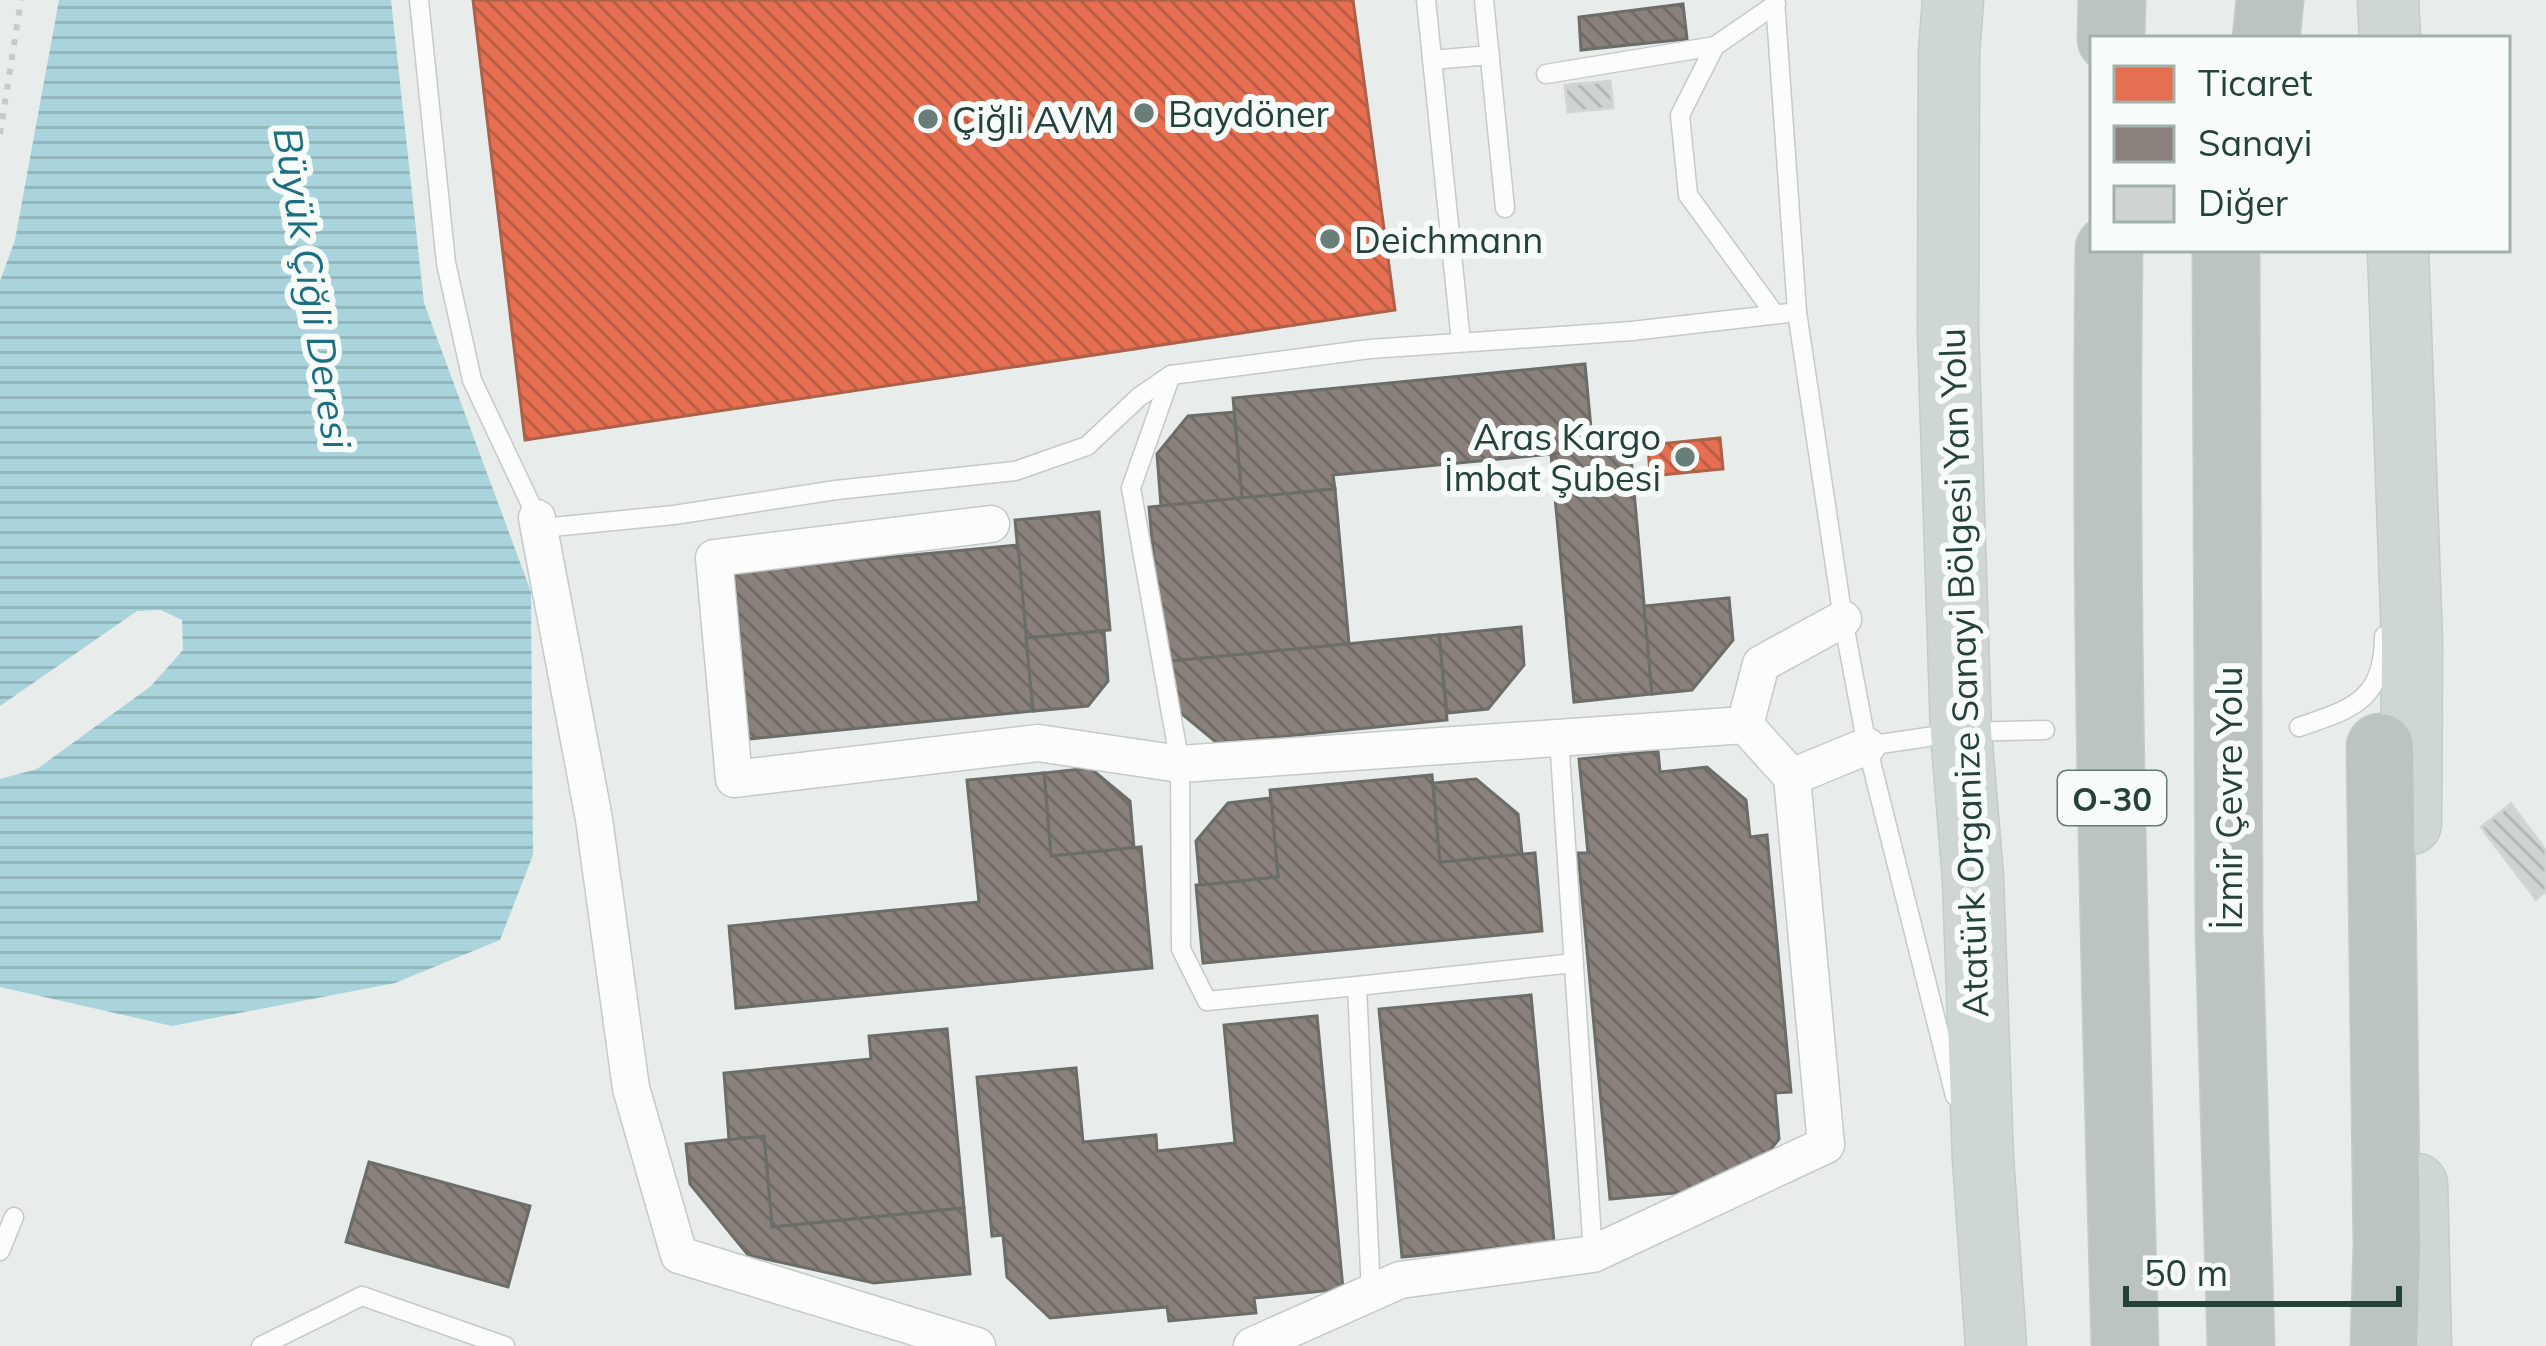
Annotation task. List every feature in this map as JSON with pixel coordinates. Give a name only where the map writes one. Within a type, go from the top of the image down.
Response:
[{"type":"highway","points":[[2111,36],[2112,0]]},
{"type":"highway","points":[[2230,0],[2230,36]]},
{"type":"highway","points":[[2266,36],[2270,0]]},
{"type":"highway","name":"O-30","points":[[2109,252],[2111,765],[2125,1346]]},
{"type":"highway","name":"İzmir Çevre Yolu","points":[[2226,252],[2229,931],[2241,1346]]},
{"type":"highway","points":[[2225,326],[2236,252]]},
{"type":"highway","points":[[2380,747],[2384,1346]]},
{"type":"main road","name":"Atatürk Organize Sanayi Bölgesi Yan Yolu","points":[[1953,0],[1948,330],[1961,732],[1996,1346]]},
{"type":"main road","points":[[2388,0],[2390,36]]},
{"type":"main road","points":[[2389,272],[2412,642],[2421,1346]]},
{"type":"street","points":[[537,518],[594,819],[632,1088],[679,1255],[976,1346]]},
{"type":"street","points":[[991,524],[714,558],[734,779],[1038,742],[1180,764],[1745,725]]},
{"type":"street","points":[[1745,725],[1761,664],[1843,620]]},
{"type":"street","points":[[1252,1346],[1400,1280],[1593,1254],[1826,1145],[1792,777],[1745,725]]},
{"type":"street","points":[[1792,777],[1868,746]]},
{"type":"lane","points":[[419,0],[446,262],[472,380],[542,527],[674,515],[836,490],[1015,471],[1087,446],[1139,397],[1171,375],[1370,350],[1632,331],[1797,312]]},
{"type":"lane","points":[[1426,0],[1461,342]]},
{"type":"lane","points":[[1484,0],[1504,208]]},
{"type":"lane","points":[[1546,74],[1715,46],[1776,2]]},
{"type":"lane","points":[[1776,2],[1797,312],[1843,620],[1868,746],[1954,1094],[1983,1159]]},
{"type":"lane","points":[[1715,46],[1680,115],[1688,195],[1774,313]]},
{"type":"lane","points":[[1432,60],[1490,56]]},
{"type":"lane","points":[[1171,375],[1131,488],[1180,764],[1181,949],[1207,1001],[1574,963]]},
{"type":"lane","points":[[2299,728],[2354,709],[2376,681],[2384,650],[2384,608]]},
{"type":"lane","points":[[1868,746],[1961,732],[2045,730]]},
{"type":"lane","points":[[1559,738],[1593,1254]]},
{"type":"lane","points":[[1358,986],[1371,1293]]},
{"type":"lane","points":[[0,1251],[14,1216]]},
{"type":"lane","points":[[261,1346],[362,1296],[506,1346]]},
{"type":"path","points":[[0,134],[21,0]]},
{"type":"water","name":"Büyük Çiğli Deresi","points":[[59,0],[391,0],[424,303],[531,592],[533,855],[500,940],[395,983],[172,1026],[0,987],[0,779],[37,769],[151,686],[183,650],[182,620],[161,610],[137,611],[0,706],[0,281],[15,240]]},
{"type":"building: Ticaret","name":"Çiğli AVM","points":[[473,0],[1353,0],[1395,310],[525,440]]},
{"type":"building: Ticaret","name":"Aras Kargo İmbat Şubesi","points":[[1720,438],[1723,469],[1650,476],[1648,445]]},
{"type":"building: Sanayi","points":[[1683,4],[1687,39],[1581,50],[1579,17]]},
{"type":"building: Sanayi","points":[[1585,364],[1593,450],[1333,475],[1335,489],[1242,498],[1233,398]]},
{"type":"building: Sanayi","points":[[1234,412],[1242,498],[1161,506],[1157,454],[1188,416]]},
{"type":"building: Sanayi","points":[[1630,446],[1652,694],[1574,702],[1551,454]]},
{"type":"building: Sanayi","points":[[1335,489],[1349,644],[1163,662],[1149,507]]},
{"type":"building: Sanayi","points":[[1099,512],[1110,630],[1026,638],[1015,520]]},
{"type":"building: Sanayi","points":[[1018,545],[1033,711],[749,739],[734,572]]},
{"type":"building: Sanayi","points":[[1729,598],[1733,640],[1692,690],[1652,694],[1644,606]]},
{"type":"building: Sanayi","points":[[1521,627],[1524,665],[1488,709],[1447,713],[1439,635]]},
{"type":"building: Sanayi","points":[[1104,631],[1108,681],[1088,706],[1033,711],[1026,638]]},
{"type":"building: Sanayi","points":[[1439,635],[1447,720],[1217,743],[1176,709],[1171,661]]},
{"type":"building: Sanayi","points":[[1658,751],[1660,772],[1707,767],[1746,800],[1750,837],[1767,835],[1791,1092],[1775,1093],[1779,1139],[1747,1179],[1706,1190],[1610,1199],[1578,853],[1588,853],[1579,759]]},
{"type":"building: Sanayi","points":[[1090,768],[1130,801],[1134,848],[1051,856],[1044,773]]},
{"type":"building: Sanayi","points":[[1044,773],[1051,856],[1141,847],[1152,968],[736,1008],[729,926],[979,902],[967,780]]},
{"type":"building: Sanayi","points":[[1432,775],[1440,862],[1535,853],[1542,931],[1203,963],[1196,885],[1278,877],[1270,790]]},
{"type":"building: Sanayi","points":[[1476,779],[1518,814],[1522,854],[1440,862],[1433,783]]},
{"type":"building: Sanayi","points":[[1271,798],[1278,877],[1200,885],[1196,841],[1228,803]]},
{"type":"building: Sanayi","points":[[1531,995],[1554,1242],[1402,1257],[1379,1009]]},
{"type":"building: Sanayi","points":[[1317,1016],[1343,1289],[1254,1298],[1256,1313],[1169,1321],[1167,1307],[1050,1318],[1007,1277],[1003,1235],[992,1236],[977,1077],[1076,1068],[1083,1142],[1156,1135],[1157,1151],[1235,1143],[1224,1025]]},
{"type":"building: Sanayi","points":[[947,1029],[964,1208],[772,1227],[764,1136],[729,1140],[724,1073],[871,1059],[869,1036]]},
{"type":"building: Sanayi","points":[[764,1136],[772,1227],[964,1208],[970,1274],[874,1283],[748,1255],[690,1184],[686,1144]]},
{"type":"building: Sanayi","points":[[369,1162],[530,1206],[508,1287],[346,1242]]},
{"type":"building: Diğer","points":[[1610,81],[1613,108],[1568,112],[1565,85]]},
{"type":"building: Diğer","points":[[2511,804],[2546,851],[2546,891],[2536,899],[2481,827]]},
{"type":"place","name":"Baydöner","points":[[1144,113]]},
{"type":"place","name":"Çiğli AVM","points":[[928,119]]},
{"type":"place","name":"Deichmann","points":[[1330,239]]},
{"type":"place","name":"Aras Kargo İmbat Şubesi","points":[[1685,457]]}]
